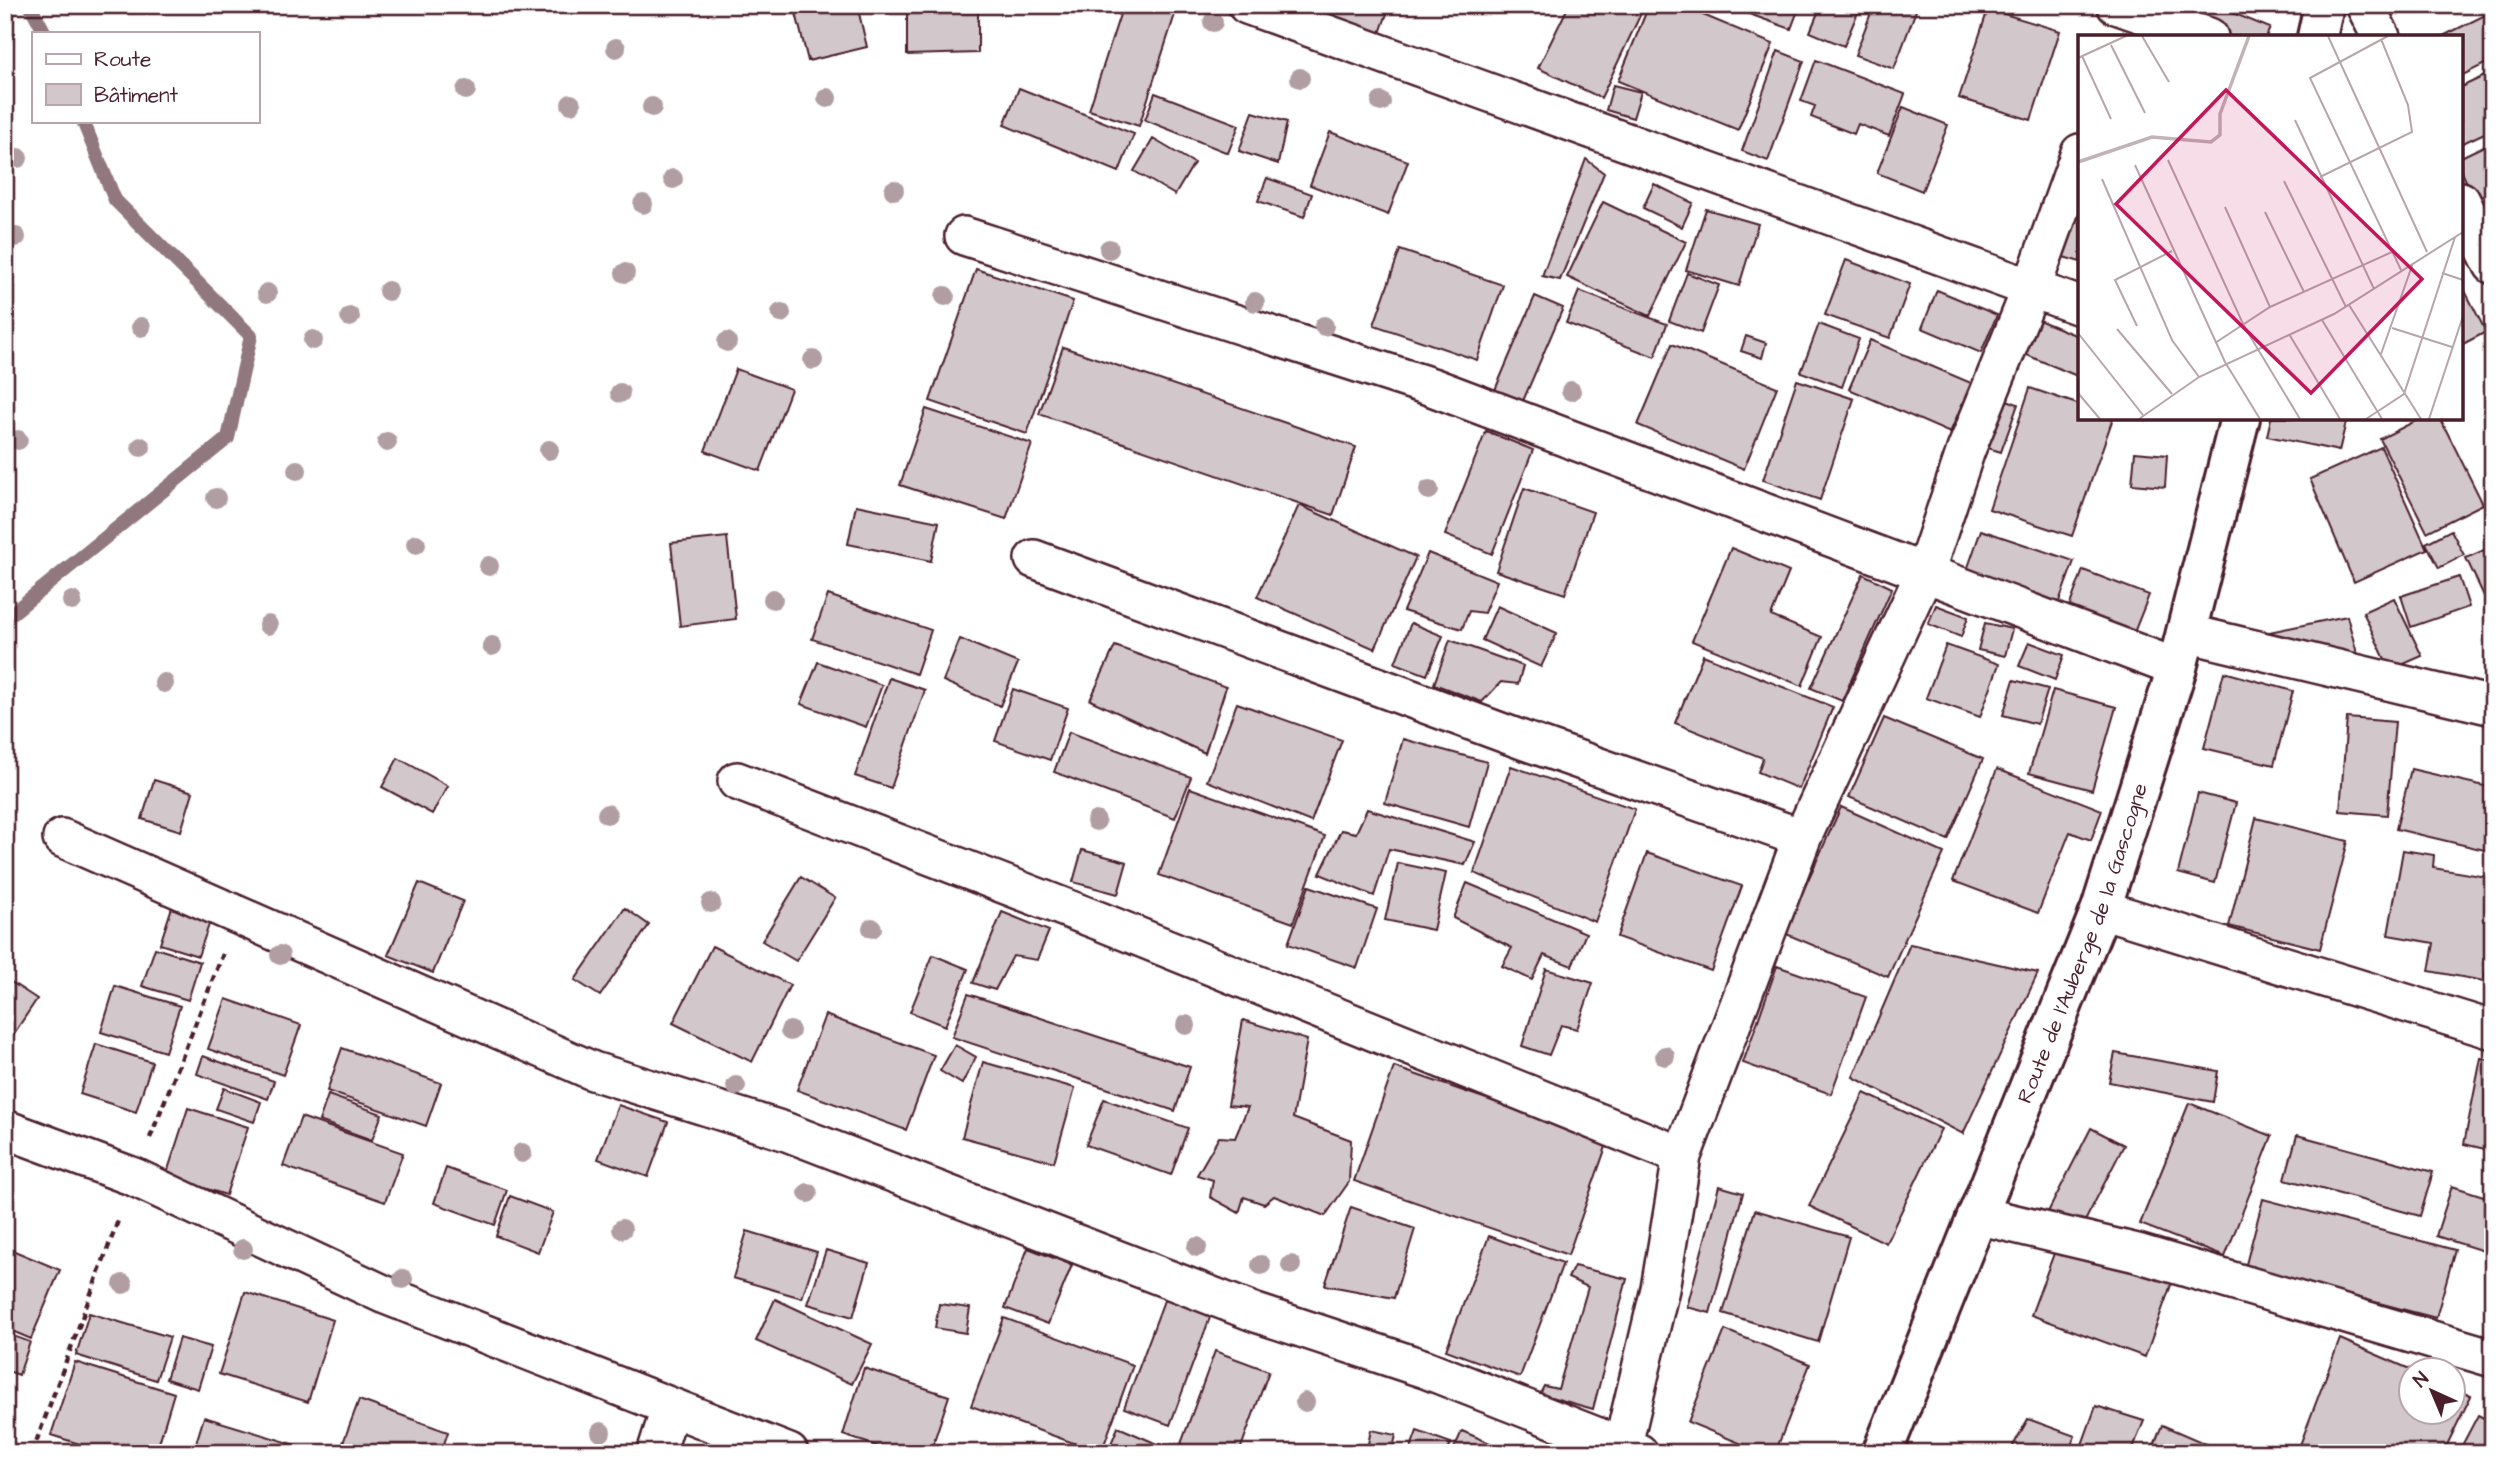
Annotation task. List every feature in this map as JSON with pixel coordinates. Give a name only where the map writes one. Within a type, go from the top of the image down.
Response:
[{"type":"street","points":[[1247,5],[2078,305]]},
{"type":"street","points":[[2317,35],[2324,5]]},
{"type":"street","points":[[2365,5],[2380,35]]},
{"type":"street","points":[[2122,17],[2200,35]]},
{"type":"street","points":[[62,838],[593,1071],[783,1131],[1256,1314],[1424,1369],[1628,1451],[1660,1289],[1682,1156],[1802,838],[1925,572],[1966,450],[2032,287],[2078,159]]},
{"type":"street","points":[[2463,205],[2493,265]]},
{"type":"street","points":[[964,236],[1432,387],[1925,572],[2181,651],[2493,706]]},
{"type":"street","name":"Route de l'Auberge de la Gascogne","points":[[1882,1453],[2101,909],[2181,651],[2239,420]]},
{"type":"street","points":[[1034,559],[1525,741],[1802,838]]},
{"type":"street","points":[[737,781],[1090,917],[1682,1156]]},
{"type":"street","points":[[2101,909],[2493,1030]]},
{"type":"street","points":[[5,1129],[134,1177],[383,1294],[588,1373],[670,1409],[789,1453]]},
{"type":"street","points":[[1977,1215],[2137,1253],[2493,1358]]},
{"type":"street","points":[[656,1453],[670,1409]]},
{"type":"building","points":[[794,5],[857,5],[867,47],[808,61]]},
{"type":"building","points":[[907,5],[978,5],[978,53],[907,55]]},
{"type":"building","points":[[1123,5],[1178,5],[1139,126],[1089,110]]},
{"type":"building","points":[[1330,5],[1390,5],[1379,36],[1326,15]]},
{"type":"building","points":[[1569,5],[1645,5],[1601,98],[1538,68]]},
{"type":"building","points":[[1649,5],[1679,5],[1773,44],[1738,130],[1618,81]]},
{"type":"building","points":[[1724,5],[1800,5],[1791,29]]},
{"type":"building","points":[[1821,5],[1861,5],[1844,46],[1810,32]]},
{"type":"building","points":[[1874,5],[1918,5],[1894,69],[1855,55]]},
{"type":"building","points":[[2156,5],[2213,5],[2270,28],[2267,35],[2224,35]]},
{"type":"building","points":[[1988,9],[2060,31],[2031,120],[1959,98]]},
{"type":"building","points":[[2493,11],[2493,60],[2463,75],[2463,35],[2445,35]]},
{"type":"building","points":[[1778,51],[1804,61],[1768,161],[1742,151]]},
{"type":"building","points":[[1816,60],[1905,94],[1889,136],[1858,124],[1854,134],[1811,117],[1815,106],[1801,101]]},
{"type":"building","points":[[2493,72],[2493,129],[2463,143],[2463,86]]},
{"type":"building","points":[[1613,85],[1641,92],[1633,118],[1606,110]]},
{"type":"building","points":[[1019,88],[1134,134],[1119,172],[1004,125]]},
{"type":"building","points":[[1155,93],[1239,125],[1228,153],[1145,120]]},
{"type":"building","points":[[1903,107],[1948,125],[1922,191],[1877,173]]},
{"type":"building","points":[[1253,112],[1287,122],[1278,164],[1239,151]]},
{"type":"building","points":[[1330,132],[1408,161],[1388,215],[1310,185]]},
{"type":"building","points":[[1153,139],[1194,163],[1175,195],[1134,171]]},
{"type":"building","points":[[2490,143],[2493,191],[2475,200],[2463,174],[2463,156]]},
{"type":"building","points":[[1586,159],[1604,173],[1560,280],[1542,276]]},
{"type":"building","points":[[1267,178],[1312,194],[1304,217],[1258,201]]},
{"type":"building","points":[[1654,184],[1693,203],[1682,227],[1643,208]]},
{"type":"building","points":[[1603,202],[1686,242],[1650,316],[1567,277]]},
{"type":"building","points":[[2078,204],[2078,261],[2060,256]]},
{"type":"building","points":[[1706,209],[1758,224],[1739,286],[1686,270]]},
{"type":"building","points":[[1400,250],[1503,285],[1477,360],[1374,325]]},
{"type":"building","points":[[1846,260],[1910,284],[1890,338],[1825,315]]},
{"type":"building","points":[[976,269],[1073,301],[1027,434],[930,401]]},
{"type":"building","points":[[1687,273],[1719,285],[1701,333],[1669,321]]},
{"type":"building","points":[[2463,287],[2486,332],[2463,344]]},
{"type":"building","points":[[1937,290],[1997,315],[1981,353],[1922,328]]},
{"type":"building","points":[[1579,291],[1667,324],[1655,357],[1566,323]]},
{"type":"building","points":[[1535,296],[1563,308],[1520,408],[1492,397]]},
{"type":"building","points":[[2036,319],[2078,336],[2077,376],[2022,353]]},
{"type":"building","points":[[1819,324],[1859,339],[1842,387],[1801,372]]},
{"type":"building","points":[[1746,336],[1766,343],[1762,358],[1741,351]]},
{"type":"building","points":[[1870,340],[1971,383],[1950,433],[1849,389]]},
{"type":"building","points":[[1672,344],[1777,387],[1744,469],[1638,425]]},
{"type":"building","points":[[1063,347],[1356,447],[1333,515],[1039,414]]},
{"type":"building","points":[[736,369],[791,389],[760,471],[705,451]]},
{"type":"building","points":[[1797,380],[1854,399],[1820,500],[1763,480]]},
{"type":"building","points":[[2030,388],[2078,404],[2078,420],[2112,420],[2072,536],[1989,509]]},
{"type":"building","points":[[2004,399],[2018,404],[2001,452],[1988,448]]},
{"type":"building","points":[[926,409],[1032,444],[1006,519],[900,485]]},
{"type":"building","points":[[2271,420],[2347,420],[2339,451],[2267,436]]},
{"type":"building","points":[[2417,420],[2441,420],[2483,504],[2427,532],[2380,439]]},
{"type":"building","points":[[1486,431],[1533,450],[1492,554],[1445,535]]},
{"type":"building","points":[[2381,447],[2427,549],[2354,582],[2310,479]]},
{"type":"building","points":[[2135,452],[2167,455],[2165,487],[2132,484]]},
{"type":"building","points":[[1524,488],[1593,512],[1565,594],[1496,571]]},
{"type":"building","points":[[856,505],[939,522],[931,561],[848,544]]},
{"type":"building","points":[[1299,505],[1416,557],[1375,649],[1257,597]]},
{"type":"building","points":[[1981,530],[2074,561],[2057,607],[1965,576]]},
{"type":"building","points":[[2451,530],[2464,555],[2439,568],[2426,543]]},
{"type":"building","points":[[727,537],[736,619],[680,626],[671,543]]},
{"type":"building","points":[[2493,546],[2493,615],[2466,558]]},
{"type":"building","points":[[1731,548],[1789,572],[1771,616],[1822,637],[1802,686],[1692,641]]},
{"type":"building","points":[[1428,553],[1497,581],[1484,613],[1469,611],[1462,629],[1403,611]]},
{"type":"building","points":[[2083,570],[2149,595],[2133,635],[2068,610]]},
{"type":"building","points":[[1863,574],[1892,588],[1842,701],[1811,688]]},
{"type":"building","points":[[2459,577],[2469,607],[2411,627],[2401,596]]},
{"type":"building","points":[[828,595],[931,630],[916,674],[812,639]]},
{"type":"building","points":[[2394,598],[2422,656],[2390,670],[2363,612]]},
{"type":"building","points":[[1936,605],[1968,617],[1961,637],[1928,624]]},
{"type":"building","points":[[1497,606],[1557,633],[1541,667],[1482,640]]},
{"type":"building","points":[[2347,616],[2362,672],[2269,646],[2269,632]]},
{"type":"building","points":[[1411,623],[1443,636],[1427,675],[1395,663]]},
{"type":"building","points":[[1985,623],[2012,629],[2005,656],[1978,650]]},
{"type":"building","points":[[960,639],[1018,663],[1000,706],[943,681]]},
{"type":"building","points":[[1450,640],[1523,666],[1518,684],[1501,682],[1482,702],[1434,684]]},
{"type":"building","points":[[2029,642],[2064,655],[2055,680],[2019,666]]},
{"type":"building","points":[[1946,645],[1999,664],[1980,717],[1926,698]]},
{"type":"building","points":[[1115,646],[1226,687],[1205,753],[1090,700]]},
{"type":"building","points":[[1703,655],[1833,707],[1799,789],[1758,772],[1763,758],[1675,723]]},
{"type":"building","points":[[818,662],[882,685],[866,727],[801,704]]},
{"type":"building","points":[[2224,672],[2293,691],[2274,765],[2204,748]]},
{"type":"building","points":[[889,678],[925,690],[891,788],[855,776]]},
{"type":"building","points":[[2014,680],[2048,689],[2037,724],[2003,715]]},
{"type":"building","points":[[1013,689],[1068,708],[1050,760],[995,741]]},
{"type":"building","points":[[2053,690],[2116,707],[2092,790],[2029,773]]},
{"type":"building","points":[[1237,703],[1342,740],[1311,822],[1207,781]]},
{"type":"building","points":[[1884,718],[1983,759],[1948,840],[1849,797]]},
{"type":"building","points":[[2347,718],[2395,722],[2387,815],[2340,811]]},
{"type":"building","points":[[1069,732],[1191,777],[1175,818],[1054,772]]},
{"type":"building","points":[[1403,739],[1487,762],[1469,827],[1385,803]]},
{"type":"building","points":[[398,758],[448,786],[432,814],[382,787]]},
{"type":"building","points":[[1511,766],[1635,809],[1595,922],[1474,873]]},
{"type":"building","points":[[1997,769],[2102,810],[2091,840],[2070,832],[2038,913],[1953,881]]},
{"type":"building","points":[[2411,769],[2493,788],[2493,852],[2396,829]]},
{"type":"building","points":[[154,780],[193,792],[181,831],[142,819]]},
{"type":"building","points":[[1190,788],[1325,836],[1293,923],[1159,875]]},
{"type":"building","points":[[2198,793],[2236,803],[2215,883],[2178,873]]},
{"type":"building","points":[[1841,807],[1944,853],[1888,977],[1784,933]]},
{"type":"building","points":[[1367,809],[1475,842],[1465,865],[1389,849],[1374,896],[1320,874],[1341,830],[1356,833]]},
{"type":"building","points":[[2256,818],[2348,841],[2320,949],[2229,926]]},
{"type":"building","points":[[1082,850],[1127,862],[1118,894],[1073,882]]},
{"type":"building","points":[[2403,850],[2434,855],[2433,868],[2493,878],[2493,931],[2484,981],[2429,971],[2434,943],[2388,935]]},
{"type":"building","points":[[1647,853],[1742,886],[1711,971],[1617,937]]},
{"type":"building","points":[[1398,863],[1446,873],[1433,930],[1385,920]]},
{"type":"building","points":[[801,877],[835,898],[796,961],[762,941]]},
{"type":"building","points":[[419,883],[463,901],[433,973],[388,955]]},
{"type":"building","points":[[1467,883],[1586,933],[1572,966],[1544,955],[1532,980],[1502,966],[1512,948],[1453,918]]},
{"type":"building","points":[[1309,886],[1377,909],[1357,968],[1288,944]]},
{"type":"building","points":[[172,907],[211,919],[198,956],[160,944]]},
{"type":"building","points":[[625,908],[649,925],[600,996],[575,980]]},
{"type":"building","points":[[1002,912],[1049,931],[1037,960],[1013,956],[995,990],[973,983]]},
{"type":"building","points":[[1910,944],[2038,973],[1963,1134],[1853,1077]]},
{"type":"building","points":[[712,946],[790,985],[752,1062],[673,1023]]},
{"type":"building","points":[[155,948],[200,962],[188,1000],[142,986]]},
{"type":"building","points":[[933,955],[968,969],[945,1026],[910,1012]]},
{"type":"building","points":[[1777,966],[1866,997],[1831,1094],[1743,1063]]},
{"type":"building","points":[[1546,969],[1593,983],[1577,1029],[1561,1025],[1549,1055],[1522,1046]]},
{"type":"building","points":[[5,978],[37,999],[5,1047]]},
{"type":"building","points":[[115,986],[180,1006],[165,1052],[101,1032]]},
{"type":"building","points":[[968,994],[1190,1067],[1175,1111],[952,1037]]},
{"type":"building","points":[[226,999],[301,1025],[283,1075],[208,1049]]},
{"type":"building","points":[[825,1015],[934,1055],[906,1130],[797,1090]]},
{"type":"building","points":[[1243,1020],[1307,1040],[1293,1118],[1351,1140],[1349,1182],[1325,1216],[1274,1196],[1264,1204],[1244,1197],[1239,1213],[1210,1197],[1213,1180],[1197,1175],[1219,1137],[1235,1138],[1248,1107],[1228,1105]]},
{"type":"building","points":[[96,1044],[152,1062],[136,1112],[80,1094]]},
{"type":"building","points":[[955,1045],[976,1057],[962,1084],[940,1071]]},
{"type":"building","points":[[342,1048],[441,1083],[426,1126],[327,1091]]},
{"type":"building","points":[[2115,1053],[2218,1071],[2213,1102],[2109,1082]]},
{"type":"building","points":[[203,1056],[274,1081],[268,1099],[197,1074]]},
{"type":"building","points":[[2481,1058],[2493,1061],[2493,1151],[2464,1144]]},
{"type":"building","points":[[983,1062],[1075,1088],[1054,1162],[962,1137]]},
{"type":"building","points":[[1394,1067],[1608,1141],[1568,1255],[1354,1181]]},
{"type":"building","points":[[224,1088],[261,1102],[254,1122],[216,1109]]},
{"type":"building","points":[[1864,1093],[1941,1129],[1886,1243],[1809,1206]]},
{"type":"building","points":[[328,1095],[382,1114],[372,1140],[319,1121]]},
{"type":"building","points":[[1104,1099],[1188,1128],[1171,1175],[1086,1145]]},
{"type":"building","points":[[2189,1103],[2272,1136],[2225,1257],[2140,1224]]},
{"type":"building","points":[[618,1105],[668,1122],[648,1177],[598,1159]]},
{"type":"building","points":[[188,1108],[248,1127],[226,1195],[166,1176]]},
{"type":"building","points":[[301,1117],[403,1153],[385,1202],[283,1166]]},
{"type":"building","points":[[2091,1128],[2124,1145],[2081,1229],[2048,1212]]},
{"type":"building","points":[[2297,1135],[2433,1172],[2420,1216],[2285,1179]]},
{"type":"building","points":[[446,1168],[507,1190],[495,1225],[434,1203]]},
{"type":"building","points":[[1719,1186],[1743,1193],[1710,1313],[1687,1307]]},
{"type":"building","points":[[2452,1186],[2493,1199],[2493,1254],[2436,1236]]},
{"type":"building","points":[[510,1196],[553,1212],[538,1252],[496,1236]]},
{"type":"building","points":[[2263,1199],[2455,1250],[2436,1318],[2245,1268]]},
{"type":"building","points":[[1351,1207],[1415,1229],[1394,1298],[1325,1285]]},
{"type":"building","points":[[1755,1210],[1849,1237],[1818,1342],[1723,1313]]},
{"type":"building","points":[[747,1231],[817,1252],[802,1298],[733,1278]]},
{"type":"building","points":[[1489,1236],[1563,1263],[1520,1377],[1446,1350]]},
{"type":"building","points":[[2059,1240],[2172,1282],[2145,1357],[2031,1315]]},
{"type":"building","points":[[5,1247],[60,1270],[31,1339],[5,1328]]},
{"type":"building","points":[[1028,1248],[1072,1265],[1048,1324],[1005,1308]]},
{"type":"building","points":[[826,1250],[869,1263],[853,1317],[808,1304]]},
{"type":"building","points":[[1574,1266],[1627,1279],[1593,1409],[1540,1394],[1544,1386],[1558,1389],[1588,1287],[1568,1278]]},
{"type":"building","points":[[245,1292],[333,1320],[308,1402],[219,1374]]},
{"type":"building","points":[[1166,1295],[1212,1312],[1170,1425],[1124,1408]]},
{"type":"building","points":[[775,1299],[872,1344],[852,1384],[756,1341]]},
{"type":"building","points":[[939,1304],[970,1308],[966,1333],[935,1328]]},
{"type":"building","points":[[89,1313],[170,1337],[156,1380],[76,1355]]},
{"type":"building","points":[[1004,1318],[1133,1365],[1101,1453],[971,1406]]},
{"type":"building","points":[[1725,1330],[1810,1364],[1775,1453],[1764,1453],[1688,1422]]},
{"type":"building","points":[[5,1333],[30,1342],[19,1375],[5,1370]]},
{"type":"building","points":[[179,1338],[211,1347],[198,1389],[166,1379]]},
{"type":"building","points":[[2340,1339],[2396,1363],[2396,1426],[2456,1426],[2443,1453],[2297,1453]]},
{"type":"building","points":[[1215,1351],[1269,1371],[1239,1453],[1204,1453],[1181,1444]]},
{"type":"building","points":[[75,1362],[174,1393],[156,1453],[108,1453],[51,1435]]},
{"type":"building","points":[[864,1368],[949,1396],[930,1453],[898,1453],[843,1435]]},
{"type":"building","points":[[2466,1394],[2471,1396],[2466,1406]]},
{"type":"building","points":[[359,1400],[448,1432],[441,1453],[340,1451]]},
{"type":"building","points":[[2096,1406],[2144,1421],[2131,1453],[2079,1453]]},
{"type":"building","points":[[2478,1415],[2493,1423],[2493,1453],[2458,1453]]},
{"type":"building","points":[[204,1417],[299,1446],[297,1453],[193,1453]]},
{"type":"building","points":[[2028,1419],[2075,1436],[2068,1453],[2009,1453]]},
{"type":"building","points":[[2162,1425],[2211,1446],[2209,1453],[2151,1453]]},
{"type":"building","points":[[1118,1427],[1178,1453],[1107,1453]]},
{"type":"building","points":[[1371,1430],[1396,1435],[1392,1453],[1366,1453]]},
{"type":"building","points":[[1417,1431],[1451,1443],[1447,1453],[1409,1453]]},
{"type":"building","points":[[1462,1431],[1513,1453],[1452,1453]]},
{"type":"waterway","points":[[30,5],[44,32]]},
{"type":"waterway","points":[[5,619],[228,438],[251,336],[115,200],[83,122]]}]
